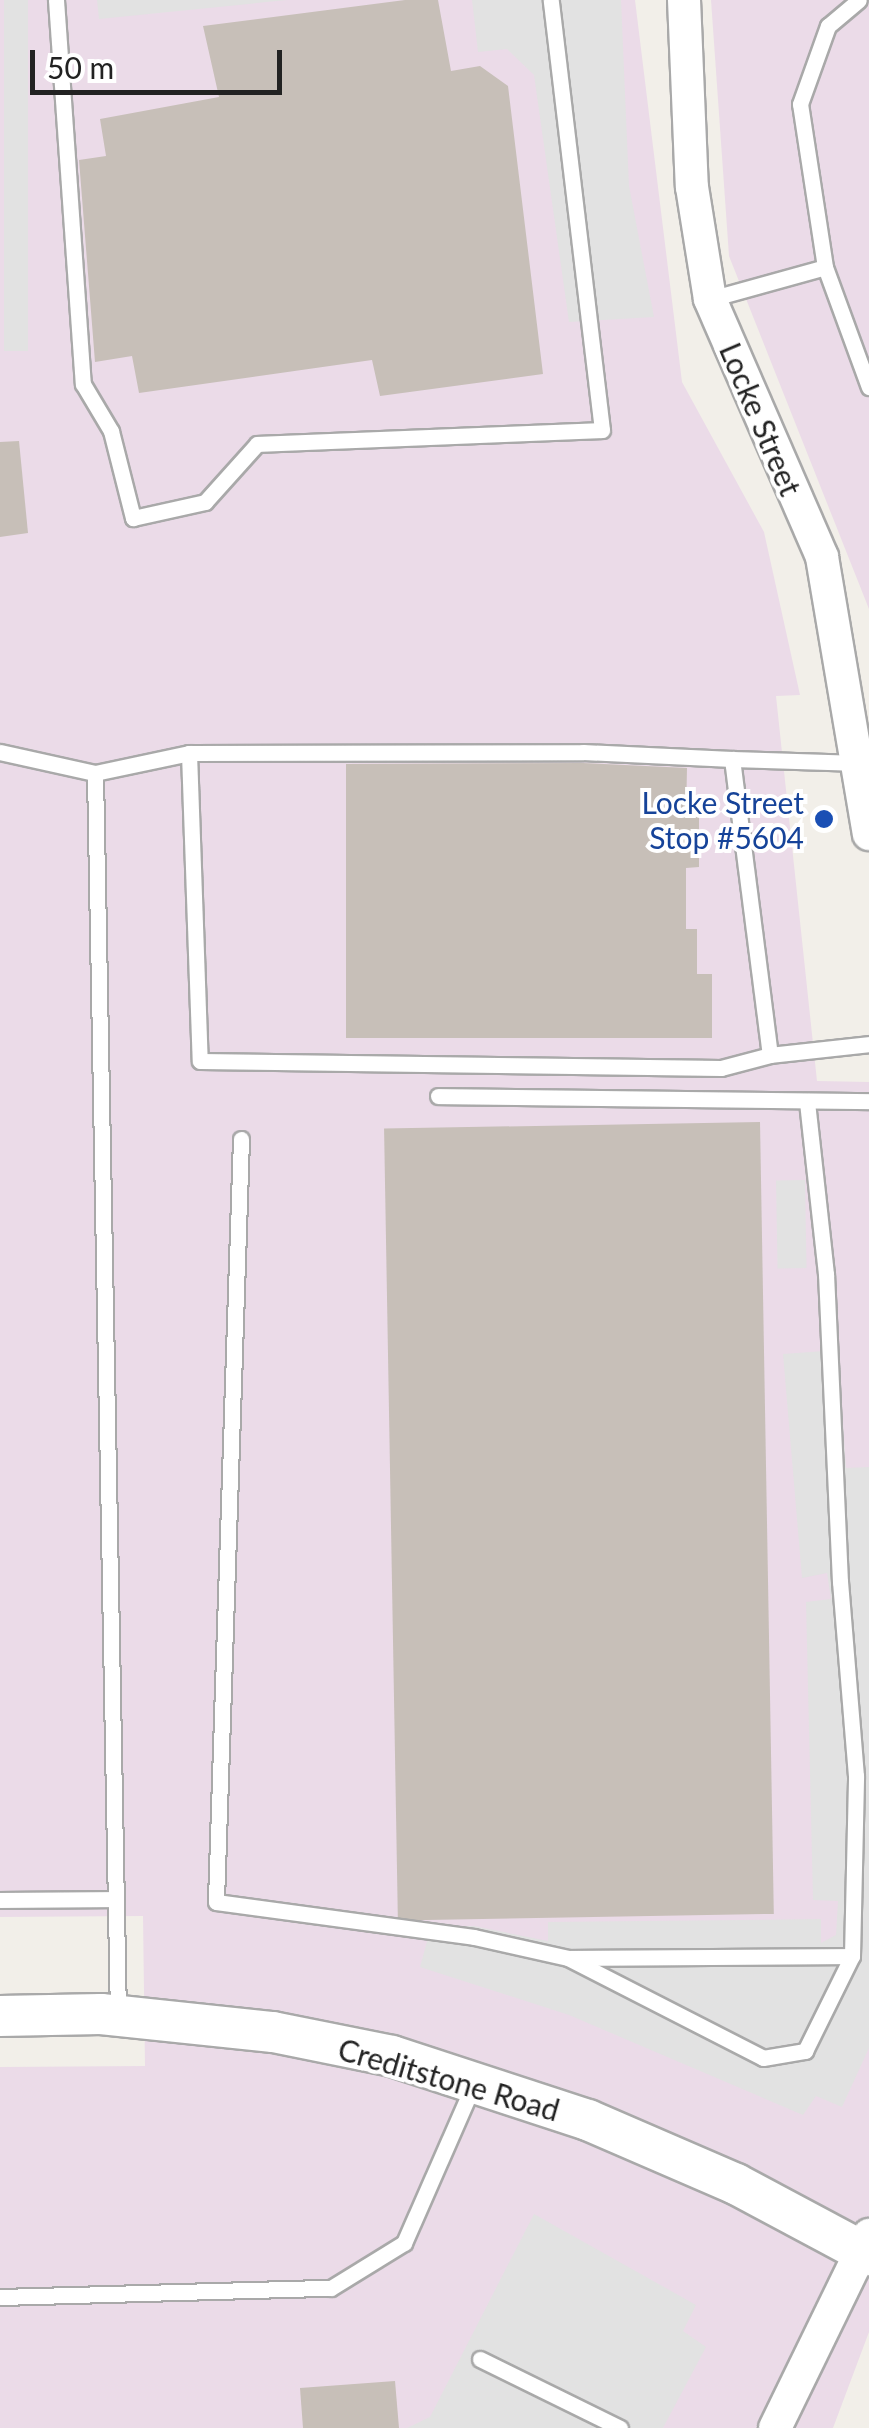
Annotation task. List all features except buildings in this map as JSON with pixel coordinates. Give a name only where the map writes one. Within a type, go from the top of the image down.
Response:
[{"type":"street","name":"Locke Street","points":[[684,0],[692,187],[710,299],[822,557],[864,763],[869,834]]},
{"type":"street","name":"Creditstone Road","points":[[0,2016],[118,2016],[273,2032],[392,2056],[588,2120],[736,2184],[867,2247]]},
{"type":"street","points":[[775,2428],[867,2247]]},
{"type":"lane","points":[[56,0],[83,384],[111,432],[133,518],[205,502],[257,444],[602,430],[551,0]]},
{"type":"lane","points":[[859,0],[828,26],[800,104],[825,267],[869,387]]},
{"type":"lane","points":[[710,299],[825,267]]},
{"type":"lane","points":[[0,752],[95,773],[190,753],[583,752],[864,763]]},
{"type":"lane","points":[[190,753],[200,1061],[721,1068],[770,1055],[869,1044]]},
{"type":"lane","points":[[732,759],[770,1055]]},
{"type":"lane","points":[[95,773],[118,2016]]},
{"type":"lane","points":[[438,1096],[869,1101]]},
{"type":"lane","points":[[568,1958],[763,2058],[805,2050],[852,1956],[856,1776],[826,1274],[806,1100]]},
{"type":"lane","points":[[241,1139],[216,1902],[474,1936],[568,1958],[852,1956]]},
{"type":"lane","points":[[0,1900],[116,1899]]},
{"type":"lane","points":[[0,2297],[332,2288],[404,2243],[474,2083]]},
{"type":"lane","points":[[480,2359],[620,2428]]},
{"type":"shaded area","points":[[0,0],[635,0],[682,382],[764,532],[800,695],[776,696],[817,1081],[869,1082],[869,2332],[833,2428],[0,2428],[0,2067],[145,2066],[143,1916],[0,1917]]},
{"type":"shaded area","points":[[4,0],[28,0],[28,351],[4,351]]},
{"type":"shaded area","points":[[97,0],[287,0],[99,19]]},
{"type":"shaded area","points":[[472,0],[621,0],[629,186],[654,317],[569,322],[534,75],[507,49],[478,52]]},
{"type":"shaded area","points":[[711,0],[869,0],[869,609],[729,256]]},
{"type":"shaded area","points":[[805,1180],[807,1268],[778,1268],[776,1181]]},
{"type":"shaded area","points":[[838,1350],[846,1468],[869,1467],[869,2048],[842,2107],[816,2096],[803,2115],[569,2015],[420,1967],[431,1927],[474,1926],[548,1941],[548,1922],[821,1919],[821,1943],[836,1935],[838,1901],[813,1900],[806,1602],[831,1599],[827,1573],[802,1578],[783,1354]]},
{"type":"shaded area","points":[[534,2214],[696,2305],[683,2331],[706,2347],[663,2428],[407,2428],[430,2417]]},
{"type":"place","name":"Locke Street Stop #5604","points":[[824,819]]}]
